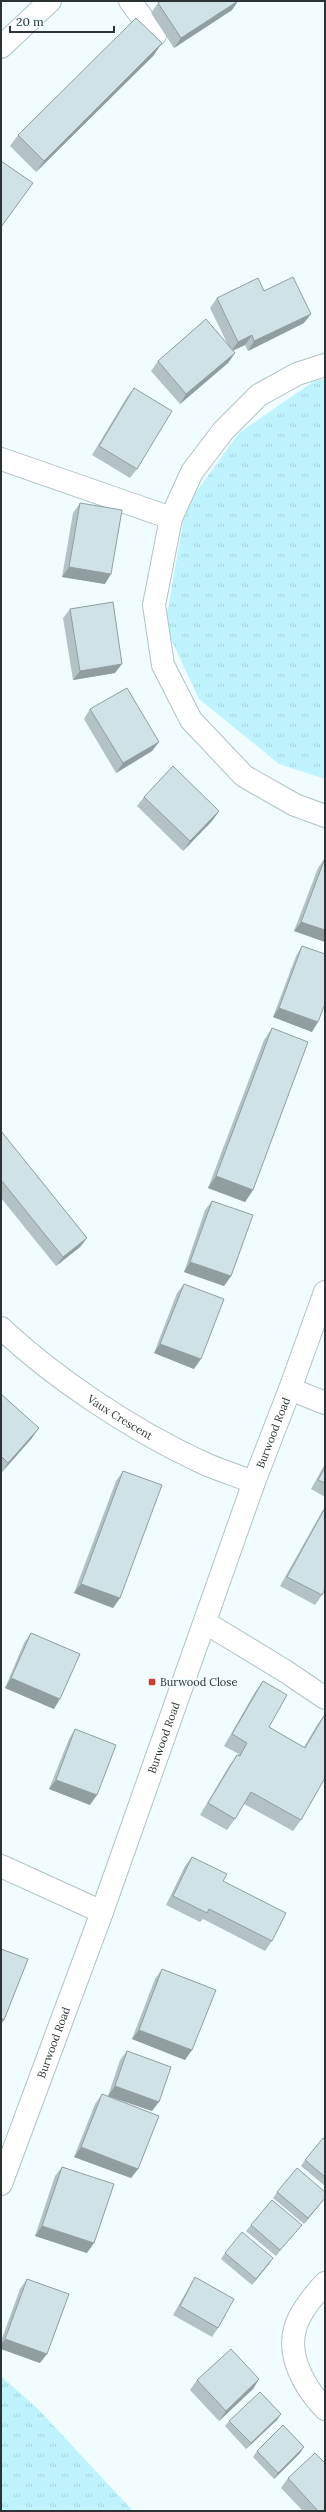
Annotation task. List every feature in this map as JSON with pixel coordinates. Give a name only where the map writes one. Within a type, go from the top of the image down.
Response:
[{"type":"street","points":[[1,47],[50,1]]},
{"type":"street","points":[[130,1],[155,35]]},
{"type":"street","points":[[325,365],[297,374],[259,395],[223,431],[192,472],[171,518],[154,605],[163,665],[191,720],[244,776],[295,806],[325,816]]},
{"type":"street","points":[[1,459],[171,518]]},
{"type":"street","name":"Burwood Road","points":[[1,2184],[102,1912],[206,1623],[254,1482],[325,1292]]},
{"type":"street","name":"Vaux Crescent","points":[[1,1328],[17,1343],[87,1395],[152,1436],[198,1460],[254,1482]]},
{"type":"street","points":[[290,1389],[325,1403]]},
{"type":"street","points":[[206,1623],[285,1671],[325,1698]]},
{"type":"street","points":[[1,1866],[102,1912]]},
{"type":"street","points":[[325,2283],[313,2296],[295,2329],[295,2362],[314,2397],[325,2409]]},
{"type":"green space","points":[[325,379],[325,779],[279,764],[199,699],[165,626],[186,506],[239,433],[314,381]]},
{"type":"green space","points":[[1,2376],[39,2410],[133,2511],[1,2511]]},
{"type":"building","points":[[161,1],[238,1],[181,38],[158,3]]},
{"type":"building","points":[[136,18],[162,43],[44,161],[18,135]]},
{"type":"building","points":[[1,161],[33,183],[1,227]]},
{"type":"building","points":[[293,277],[311,314],[254,341],[252,335],[238,342],[217,298],[258,278],[264,291]]},
{"type":"building","points":[[206,319],[235,353],[186,394],[158,361]]},
{"type":"building","points":[[134,388],[172,411],[137,469],[99,446]]},
{"type":"building","points":[[80,503],[122,510],[111,574],[69,567]]},
{"type":"building","points":[[113,602],[122,664],[80,671],[70,609]]},
{"type":"building","points":[[127,688],[159,742],[123,763],[90,709]]},
{"type":"building","points":[[173,766],[219,811],[190,841],[144,797]]},
{"type":"building","points":[[325,858],[325,930],[301,922]]},
{"type":"building","points":[[302,946],[325,954],[325,1004],[318,1022],[279,1008]]},
{"type":"building","points":[[272,1028],[308,1042],[253,1190],[216,1176]]},
{"type":"building","points":[[1,1131],[87,1238],[63,1257],[1,1180]]},
{"type":"building","points":[[212,1201],[253,1215],[231,1276],[190,1262]]},
{"type":"building","points":[[184,1284],[224,1299],[201,1359],[160,1344]]},
{"type":"building","points":[[1,1394],[39,1428],[8,1463],[1,1456]]},
{"type":"building","points":[[325,1467],[325,1483],[318,1480]]},
{"type":"building","points":[[123,1471],[162,1485],[120,1598],[81,1584]]},
{"type":"building","points":[[325,1508],[325,1589],[322,1595],[287,1577]]},
{"type":"building","points":[[31,1633],[80,1654],[60,1699],[11,1678]]},
{"type":"building","points":[[263,1681],[287,1695],[269,1727],[305,1748],[325,1714],[325,1778],[301,1820],[251,1792],[235,1819],[208,1803],[237,1755],[240,1756],[247,1743],[232,1734]]},
{"type":"building","points":[[75,1729],[116,1745],[97,1795],[56,1780]]},
{"type":"building","points":[[192,1857],[227,1874],[223,1881],[286,1913],[272,1941],[209,1909],[207,1913],[173,1896]]},
{"type":"building","points":[[1,1949],[28,1959],[4,2020],[1,2018]]},
{"type":"building","points":[[162,1969],[216,1990],[192,2050],[139,2030]]},
{"type":"building","points":[[127,2051],[171,2067],[159,2102],[115,2086]]},
{"type":"building","points":[[102,2094],[159,2116],[138,2169],[81,2147]]},
{"type":"building","points":[[323,2138],[325,2140],[325,2177],[305,2160]]},
{"type":"building","points":[[62,2167],[114,2184],[94,2243],[42,2226]]},
{"type":"building","points":[[297,2168],[325,2192],[325,2198],[308,2218],[277,2192]]},
{"type":"building","points":[[272,2200],[302,2225],[280,2250],[251,2225]]},
{"type":"building","points":[[242,2232],[273,2258],[256,2279],[225,2253]]},
{"type":"building","points":[[195,2277],[234,2299],[218,2328],[180,2306]]},
{"type":"building","points":[[27,2279],[69,2294],[47,2354],[5,2339]]},
{"type":"building","points":[[231,2349],[259,2379],[226,2411],[197,2380]]},
{"type":"building","points":[[260,2392],[281,2414],[251,2443],[229,2421]]},
{"type":"building","points":[[283,2425],[304,2447],[278,2473],[257,2451]]},
{"type":"building","points":[[315,2453],[325,2463],[325,2511],[318,2511],[288,2478]]},
{"type":"place","name":"Burwood Close","points":[[152,1682]]}]
